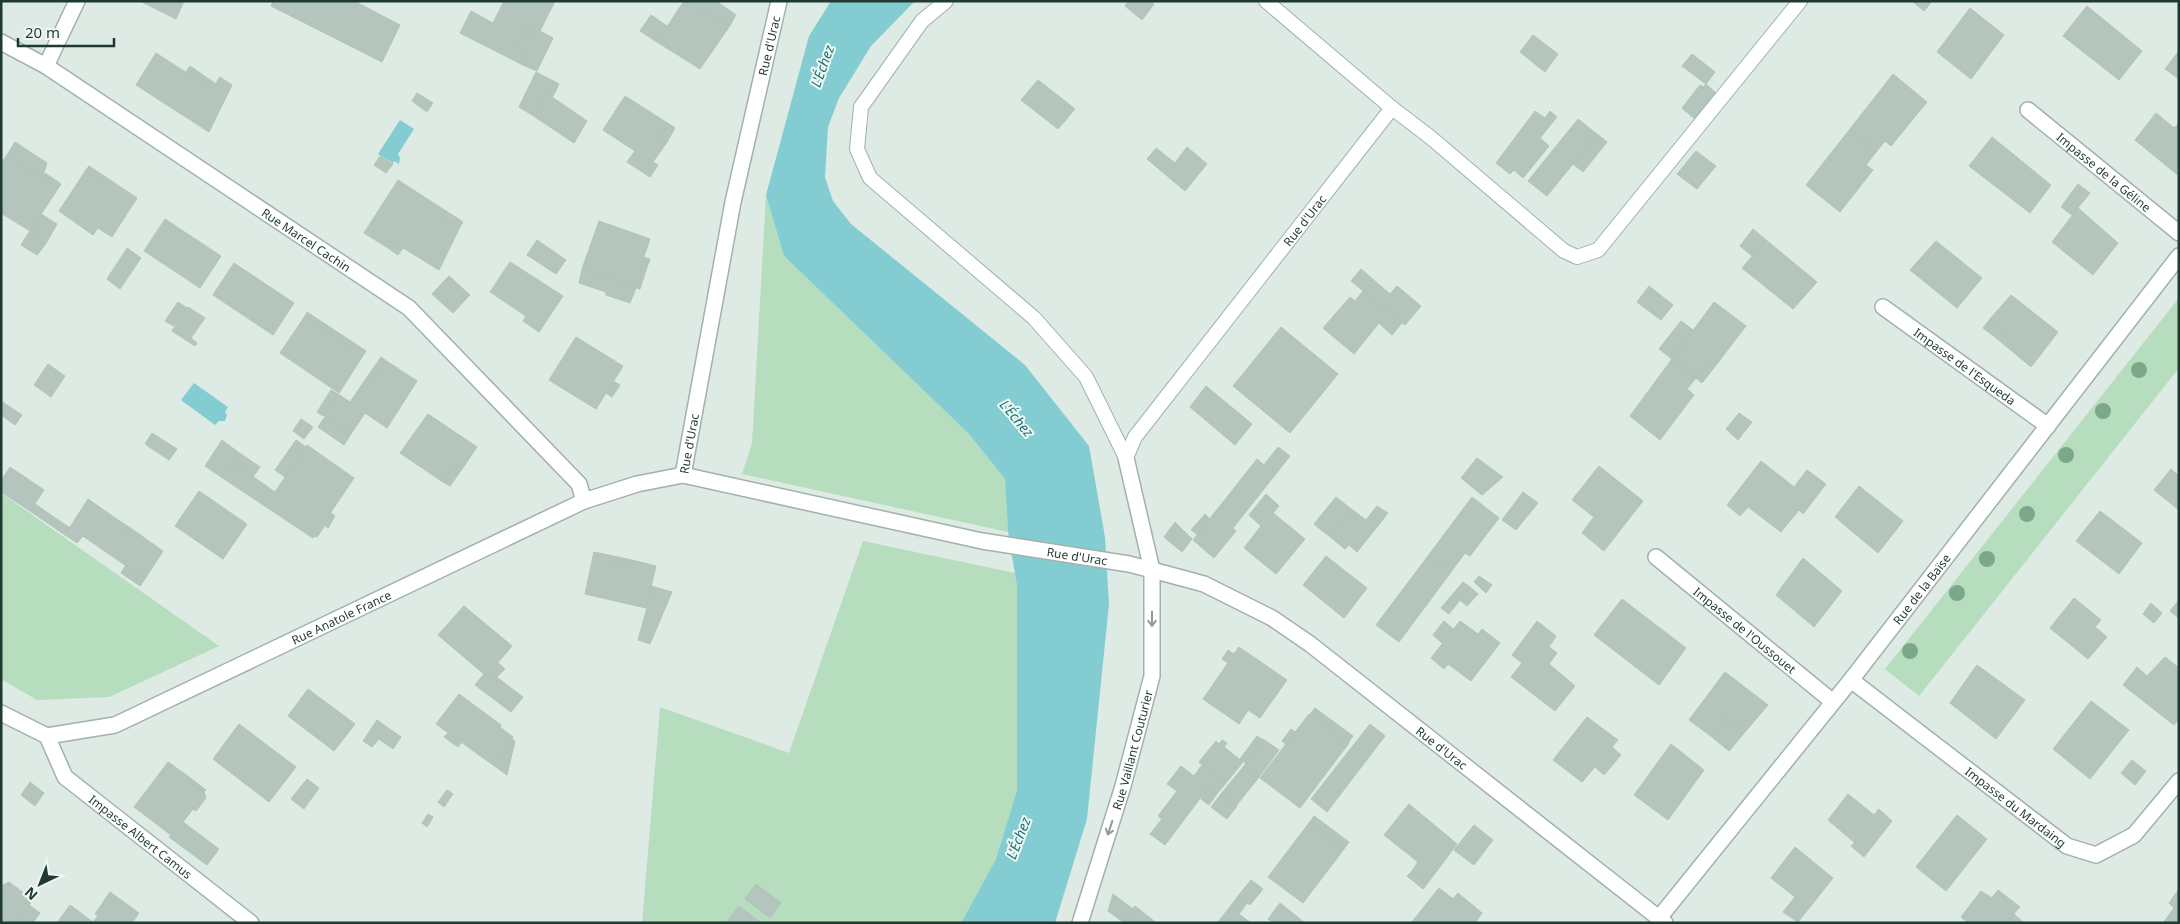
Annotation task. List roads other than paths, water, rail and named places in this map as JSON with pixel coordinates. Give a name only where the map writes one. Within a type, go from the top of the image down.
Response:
[{"type":"street","points":[[46,66],[77,1]]},
{"type":"street","name":"Rue d'Urac","points":[[779,1],[732,202],[683,475],[982,541],[1130,564],[1204,584],[1272,618],[1310,644],[1662,921]]},
{"type":"street","name":"Rue Marcel Cachin","points":[[1,42],[46,66],[409,308],[579,484],[584,501]]},
{"type":"street","name":"Impasse de la Géline","points":[[2028,110],[2179,233]]},
{"type":"street","name":"Rue de la Baïse","points":[[1662,921],[2179,256]]},
{"type":"street","name":"Impasse de l'Esqueda","points":[[1882,307],[2048,426]]},
{"type":"street","points":[[1126,458],[1152,570]]},
{"type":"street","name":"Rue Anatole France","points":[[47,736],[115,725],[584,501],[637,484],[683,475]]},
{"type":"street","name":"Impasse de l'Oussouet","points":[[1656,556],[1833,702]]},
{"type":"street","name":"Rue Vaillant Couturier","points":[[1080,923],[1123,786],[1152,676],[1152,570]]},
{"type":"street","name":"Impasse du Mardaing","points":[[1851,680],[2067,846],[2082,851],[2096,855],[2134,836],[2179,781]]},
{"type":"street","points":[[1,713],[47,736]]},
{"type":"street","name":"Impasse Albert Camus","points":[[47,736],[64,777],[251,923]]},
{"type":"lane","points":[[946,1],[922,21],[861,107],[857,149],[870,178],[1034,318],[1086,376],[1126,458]]},
{"type":"lane","points":[[1266,1],[1564,251],[1577,257],[1598,250],[1800,1]]},
{"type":"lane","name":"Rue d'Urac","points":[[1126,458],[1135,437],[1392,108]]},
{"type":"water","name":"L'Échez","points":[[831,1],[915,1],[871,46],[839,98],[828,127],[825,177],[833,201],[851,224],[1025,365],[1089,446],[1105,537],[1109,604],[1087,819],[1055,923],[961,923],[996,859],[1017,790],[1017,586],[1008,532],[1005,479],[969,434],[784,256],[766,195],[809,36]]},
{"type":"water","points":[[400,120],[414,129],[398,154],[400,158],[399,164],[394,161],[393,163],[378,154]]},
{"type":"water","points":[[194,383],[228,407],[225,412],[227,415],[225,421],[219,421],[215,425],[181,400]]}]
